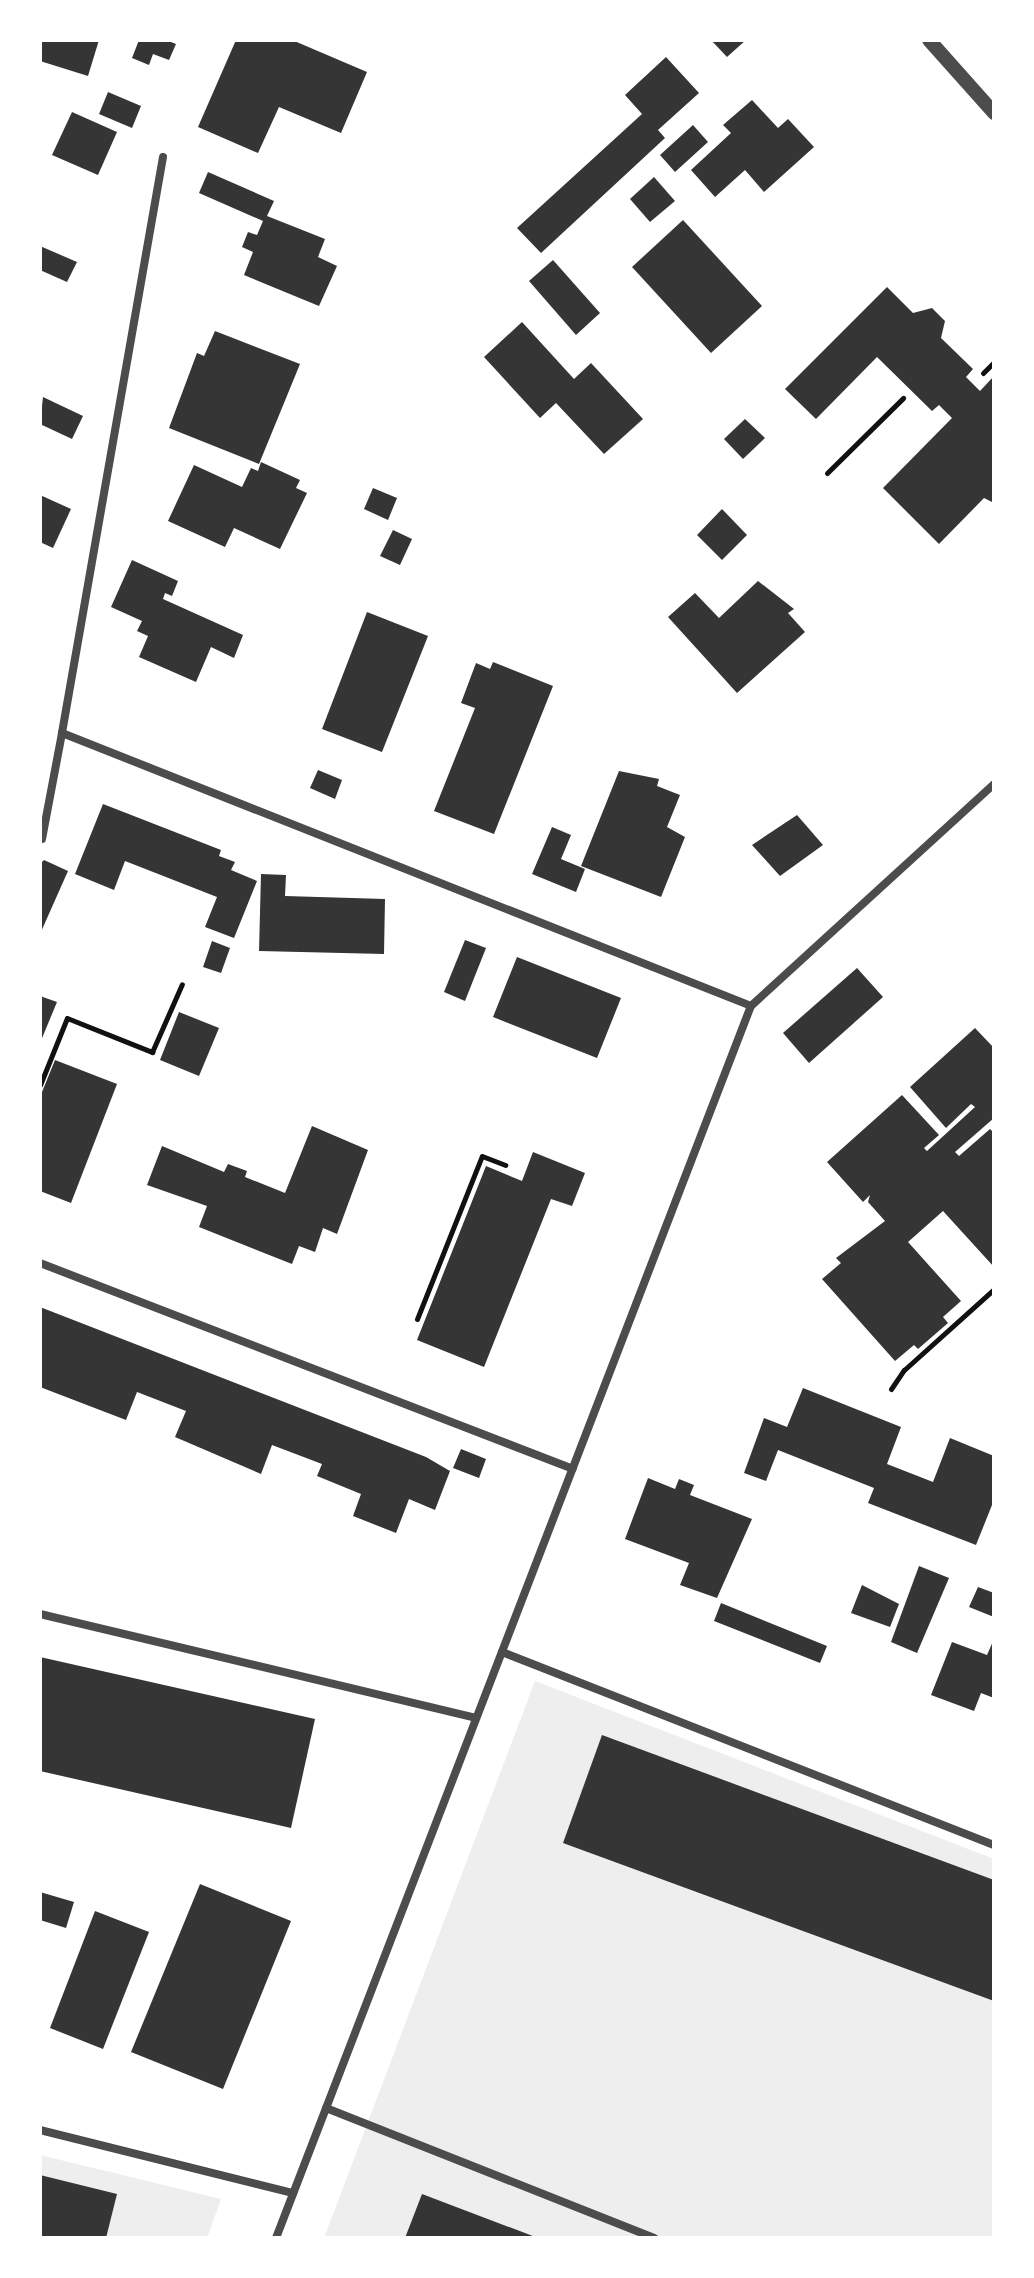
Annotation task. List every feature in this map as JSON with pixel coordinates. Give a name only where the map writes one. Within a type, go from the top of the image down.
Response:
[{"type":"street","points":[[929,40],[994,113]]},
{"type":"street","points":[[42,839],[163,157]]},
{"type":"street","points":[[62,733],[751,1006]]},
{"type":"street","points":[[276,2238],[751,1006],[994,784]]},
{"type":"street","points":[[40,1263],[573,1469]]},
{"type":"street","points":[[40,1614],[476,1718]]},
{"type":"street","points":[[502,1652],[994,1845]]},
{"type":"street","points":[[326,2108],[654,2238]]},
{"type":"street","points":[[40,2130],[293,2193]]},
{"type":"path","points":[[983,373],[994,362]]},
{"type":"path","points":[[827,473],[903,398]]},
{"type":"path","points":[[40,1085],[67,1018],[152,1052],[182,984]]},
{"type":"path","points":[[417,1319],[482,1156],[505,1165]]},
{"type":"path","points":[[891,1389],[904,1370],[994,1289]]},
{"type":"shaded area","points":[[535,1681],[994,1859],[994,2238],[324,2238]]},
{"type":"shaded area","points":[[40,2155],[221,2199],[207,2238],[40,2238]]},
{"type":"building","points":[[40,40],[99,40],[88,76],[40,61]]},
{"type":"building","points":[[139,40],[166,40],[176,44],[169,60],[153,54],[149,65],[132,58]]},
{"type":"building","points":[[236,40],[292,40],[367,72],[341,133],[279,107],[258,153],[198,127]]},
{"type":"building","points":[[711,40],[746,40],[727,57]]},
{"type":"building","points":[[666,57],[699,93],[658,130],[665,138],[541,253],[517,228],[642,114],[625,95]]},
{"type":"building","points":[[108,92],[141,106],[132,128],[99,114]]},
{"type":"building","points":[[752,100],[778,128],[788,119],[814,147],[764,192],[745,170],[715,197],[691,170],[731,133],[723,125]]},
{"type":"building","points":[[72,112],[117,132],[98,175],[52,155]]},
{"type":"building","points":[[693,125],[708,142],[675,172],[660,155]]},
{"type":"building","points":[[208,172],[274,201],[267,216],[325,239],[318,257],[337,266],[319,306],[244,275],[253,252],[242,247],[248,232],[257,235],[263,221],[199,193]]},
{"type":"building","points":[[654,177],[675,201],[650,222],[630,199]]},
{"type":"building","points":[[683,220],[762,306],[711,353],[632,267]]},
{"type":"building","points":[[40,246],[77,262],[67,282],[40,270]]},
{"type":"building","points":[[553,260],[600,313],[576,335],[529,281]]},
{"type":"building","points":[[887,287],[913,313],[932,308],[945,321],[941,338],[973,369],[966,377],[980,391],[994,376],[994,503],[984,498],[939,544],[883,488],[952,418],[939,405],[932,411],[877,357],[816,419],[785,389]]},
{"type":"building","points":[[522,322],[574,379],[591,363],[643,419],[604,454],[556,403],[540,418],[484,357]]},
{"type":"building","points":[[215,331],[300,364],[259,464],[169,428],[197,353],[204,356]]},
{"type":"building","points":[[43,397],[83,416],[72,439],[40,424]]},
{"type":"building","points":[[745,419],[765,438],[743,459],[724,439]]},
{"type":"building","points":[[261,462],[300,480],[296,488],[307,493],[280,549],[234,528],[225,547],[168,521],[194,465],[242,487],[251,468],[258,471]]},
{"type":"building","points":[[373,488],[397,498],[388,520],[364,509]]},
{"type":"building","points":[[40,495],[71,509],[53,548],[40,542]]},
{"type":"building","points":[[722,509],[747,535],[722,560],[697,535]]},
{"type":"building","points":[[393,530],[412,539],[400,565],[380,556]]},
{"type":"building","points":[[132,560],[178,581],[172,596],[165,593],[163,599],[243,635],[234,658],[211,647],[196,682],[139,657],[148,636],[137,631],[142,621],[111,607]]},
{"type":"building","points":[[758,581],[794,609],[788,613],[805,632],[737,693],[668,617],[695,593],[719,618]]},
{"type":"building","points":[[367,612],[428,636],[382,752],[322,729]]},
{"type":"building","points":[[493,662],[553,686],[494,834],[434,811],[475,708],[461,703],[476,663],[490,669]]},
{"type":"building","points":[[318,770],[342,780],[335,799],[310,788]]},
{"type":"building","points":[[619,771],[659,779],[657,786],[680,795],[667,827],[685,837],[661,897],[581,866]]},
{"type":"building","points":[[103,804],[221,850],[219,856],[235,862],[231,870],[257,881],[234,938],[205,927],[217,897],[125,861],[114,890],[75,874]]},
{"type":"building","points":[[797,815],[823,845],[780,876],[752,845]]},
{"type":"building","points":[[552,827],[571,835],[561,859],[585,869],[576,892],[532,874]]},
{"type":"building","points":[[44,860],[68,871],[40,934],[40,864]]},
{"type":"building","points":[[261,874],[286,875],[285,896],[385,899],[384,954],[259,951]]},
{"type":"building","points":[[465,940],[486,948],[465,1001],[444,992]]},
{"type":"building","points":[[212,941],[230,948],[221,973],[203,967]]},
{"type":"building","points":[[517,957],[621,998],[597,1058],[493,1017]]},
{"type":"building","points":[[857,968],[883,997],[809,1063],[783,1033]]},
{"type":"building","points":[[40,996],[57,1002],[40,1043]]},
{"type":"building","points":[[179,1012],[219,1028],[199,1076],[160,1060]]},
{"type":"building","points":[[975,1028],[994,1048],[994,1118],[955,1152],[959,1156],[990,1129],[994,1133],[994,1267],[943,1211],[908,1242],[961,1301],[943,1317],[948,1323],[918,1349],[914,1345],[895,1361],[822,1279],[841,1263],[836,1258],[885,1221],[868,1202],[870,1195],[863,1202],[827,1162],[902,1095],[939,1135],[924,1148],[927,1151],[975,1107],[971,1104],[946,1128],[910,1087]]},
{"type":"building","points":[[55,1060],[117,1084],[71,1203],[40,1191],[40,1097]]},
{"type":"building","points":[[312,1126],[368,1150],[337,1234],[323,1228],[315,1252],[299,1246],[292,1264],[199,1227],[207,1206],[147,1185],[162,1146],[224,1172],[228,1164],[247,1171],[245,1177],[285,1193]]},
{"type":"building","points":[[533,1152],[585,1173],[572,1206],[551,1199],[484,1367],[417,1340],[486,1166],[522,1181]]},
{"type":"building","points":[[40,1307],[426,1457],[450,1471],[435,1510],[409,1499],[396,1533],[353,1516],[361,1494],[317,1476],[322,1464],[272,1445],[261,1474],[175,1437],[186,1411],[137,1392],[126,1420],[40,1387]]},
{"type":"building","points":[[803,1388],[901,1427],[887,1464],[933,1482],[950,1438],[994,1456],[994,1500],[976,1545],[868,1503],[874,1488],[778,1450],[766,1481],[744,1473],[764,1418],[787,1427]]},
{"type":"building","points":[[461,1449],[486,1459],[479,1478],[453,1468]]},
{"type":"building","points":[[648,1478],[675,1489],[679,1479],[694,1485],[690,1495],[752,1519],[717,1598],[680,1585],[689,1563],[625,1539]]},
{"type":"building","points":[[919,1566],[949,1578],[917,1653],[891,1642]]},
{"type":"building","points":[[862,1585],[899,1604],[890,1627],[851,1613]]},
{"type":"building","points":[[978,1587],[994,1593],[994,1617],[969,1607]]},
{"type":"building","points":[[721,1603],[827,1646],[820,1663],[714,1621]]},
{"type":"building","points":[[994,1639],[994,1698],[981,1693],[974,1711],[931,1695],[952,1642],[987,1655]]},
{"type":"building","points":[[40,1657],[315,1719],[291,1828],[40,1771]]},
{"type":"building","points":[[602,1735],[994,1880],[994,2001],[563,1843]]},
{"type":"building","points":[[200,1884],[291,1921],[223,2089],[131,2052]]},
{"type":"building","points":[[40,1892],[74,1902],[66,1928],[40,1920]]},
{"type":"building","points":[[95,1911],[149,1932],[103,2049],[50,2028]]},
{"type":"building","points":[[40,2175],[117,2194],[106,2238],[40,2238]]},
{"type":"building","points":[[422,2194],[538,2238],[405,2238]]}]
